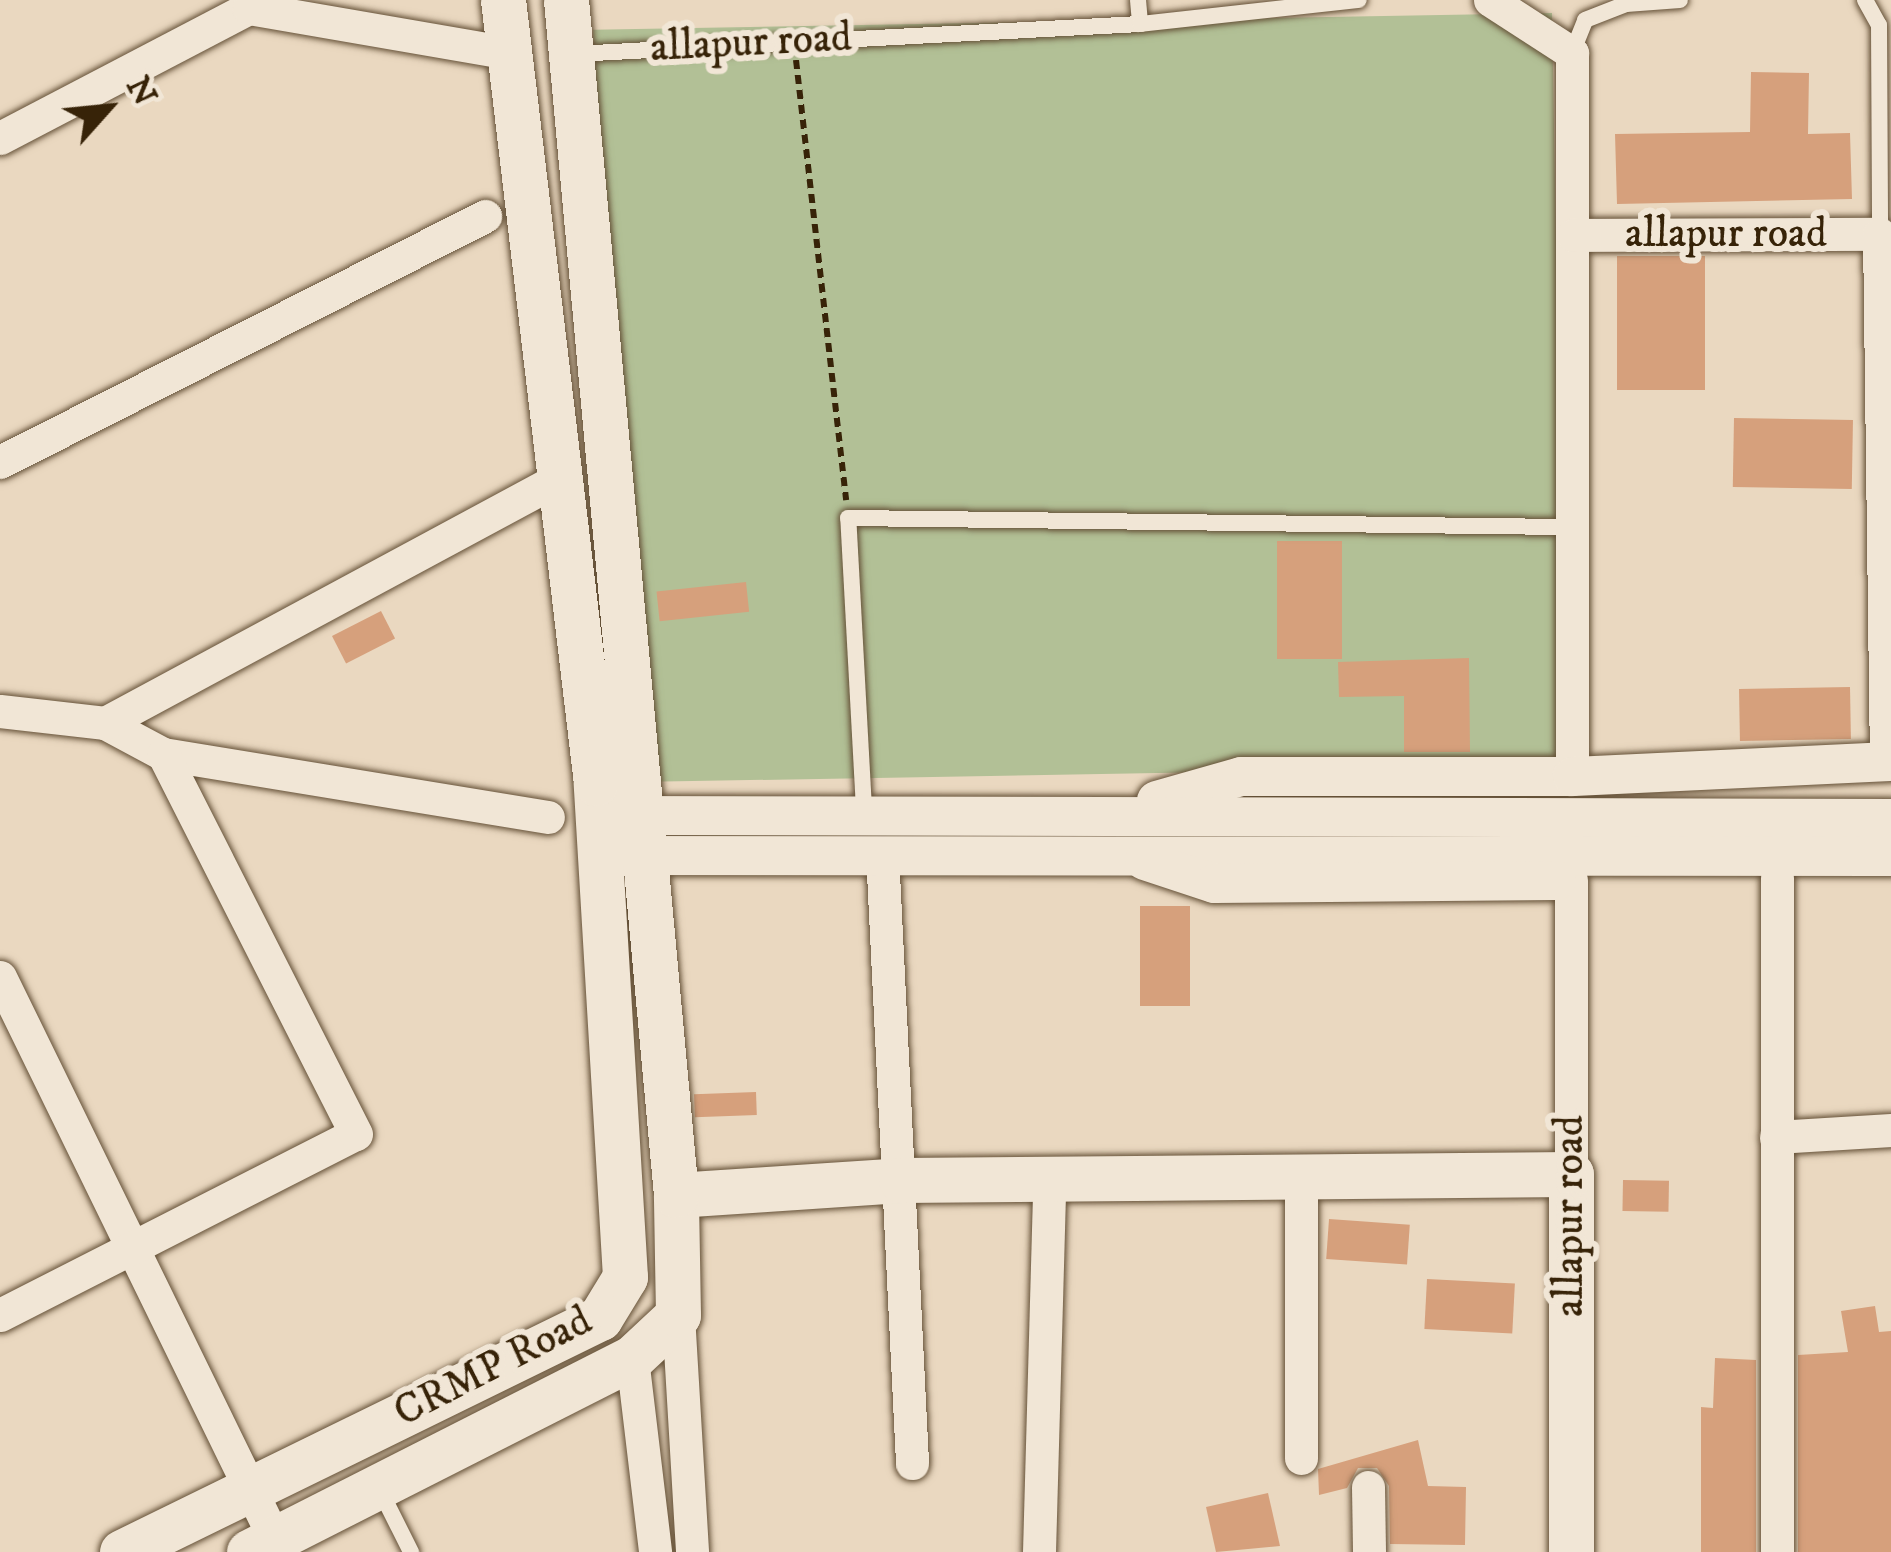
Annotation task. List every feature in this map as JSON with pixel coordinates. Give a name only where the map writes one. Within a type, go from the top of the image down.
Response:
[{"type":"main road","points":[[503,0],[560,478],[676,1195],[678,1315]]},
{"type":"main road","points":[[566,0],[574,54],[617,835]]},
{"type":"main road","name":"CRMP Road","points":[[122,1552],[600,1318],[620,1293],[630,1253],[617,835]]},
{"type":"main road","points":[[676,1195],[901,1180],[1049,1184],[1571,1174]]},
{"type":"main road","name":"allapur road","points":[[1571,1174],[1571,1552]]},
{"type":"main road","name":"CRMP Road","points":[[268,1548],[378,1486],[632,1358],[678,1315]]},
{"type":"street","points":[[1490,0],[1573,53]]},
{"type":"street","points":[[0,138],[249,8],[509,53]]},
{"type":"street","name":"allapur road","points":[[1572,776],[1573,53]]},
{"type":"street","points":[[0,461],[485,216]]},
{"type":"street","name":"allapur road","points":[[1573,235],[1885,234],[1888,761]]},
{"type":"street","points":[[105,724],[560,478]]},
{"type":"street","points":[[0,711],[37,721],[105,724],[163,754],[548,817],[617,835],[882,853],[1112,831],[1241,776],[1572,776],[1888,761]]},
{"type":"street","points":[[0,739],[37,721]]},
{"type":"street","points":[[0,1315],[356,1134],[163,754]]},
{"type":"street","points":[[617,835],[864,809],[1112,831],[1891,818]]},
{"type":"street","points":[[1112,831],[1214,883],[1891,877]]},
{"type":"street","points":[[1162,831],[1891,856]]},
{"type":"street","points":[[882,853],[912,1463]]},
{"type":"street","points":[[1777,878],[1777,1552]]},
{"type":"street","name":"allapur road","points":[[1571,880],[1571,1174]]},
{"type":"street","points":[[3,990],[249,1487],[268,1548]]},
{"type":"street","points":[[1776,1137],[1891,1130]]},
{"type":"street","points":[[1300,1179],[1301,1458]]},
{"type":"street","points":[[1039,1552],[1049,1184]]},
{"type":"street","points":[[678,1315],[692,1552]]},
{"type":"street","points":[[632,1358],[655,1552]]},
{"type":"street","points":[[1368,1487],[1369,1552]]},
{"type":"lane","points":[[1138,0],[1140,24]]},
{"type":"lane","name":"allapur road","points":[[574,54],[1140,24],[1359,0]]},
{"type":"lane","points":[[1573,53],[1586,20],[1626,4],[1680,0]]},
{"type":"lane","name":"allapur road","points":[[1865,0],[1879,25],[1885,234]]},
{"type":"lane","points":[[864,809],[848,518],[1569,527]]},
{"type":"lane","points":[[378,1486],[411,1552]]},
{"type":"path","points":[[793,39],[848,518]]},
{"type":"green space","points":[[1552,13],[1565,766],[606,783],[593,30]]},
{"type":"building","points":[[1751,72],[1809,73],[1808,134],[1850,133],[1852,199],[1617,204],[1615,134],[1750,132]]},
{"type":"building","points":[[1617,256],[1705,256],[1705,390],[1617,390]]},
{"type":"building","points":[[1734,418],[1853,420],[1852,489],[1733,487]]},
{"type":"building","points":[[1277,541],[1342,541],[1342,659],[1277,659]]},
{"type":"building","points":[[746,582],[749,612],[660,621],[656,591]]},
{"type":"building","points":[[381,611],[395,639],[346,664],[332,636]]},
{"type":"building","points":[[1469,658],[1470,752],[1404,752],[1404,696],[1339,697],[1338,662]]},
{"type":"building","points":[[1850,687],[1851,739],[1740,741],[1739,689]]},
{"type":"building","points":[[1140,906],[1190,906],[1190,1006],[1140,1006]]},
{"type":"building","points":[[756,1092],[757,1115],[695,1117],[694,1094]]},
{"type":"building","points":[[1623,1180],[1669,1181],[1668,1212],[1622,1211]]},
{"type":"building","points":[[1329,1219],[1410,1225],[1407,1265],[1326,1259]]},
{"type":"building","points":[[1427,1279],[1515,1284],[1512,1334],[1424,1329]]},
{"type":"building","points":[[1875,1306],[1879,1332],[1891,1331],[1891,1552],[1798,1552],[1798,1355],[1848,1352],[1841,1311]]},
{"type":"building","points":[[1715,1358],[1756,1360],[1756,1552],[1701,1552],[1701,1407],[1713,1408]]},
{"type":"building","points":[[1418,1440],[1428,1486],[1466,1487],[1465,1545],[1390,1544],[1389,1486],[1377,1468],[1358,1468],[1347,1488],[1319,1495],[1318,1469]]},
{"type":"building","points":[[1268,1493],[1280,1546],[1216,1552],[1206,1507]]}]
